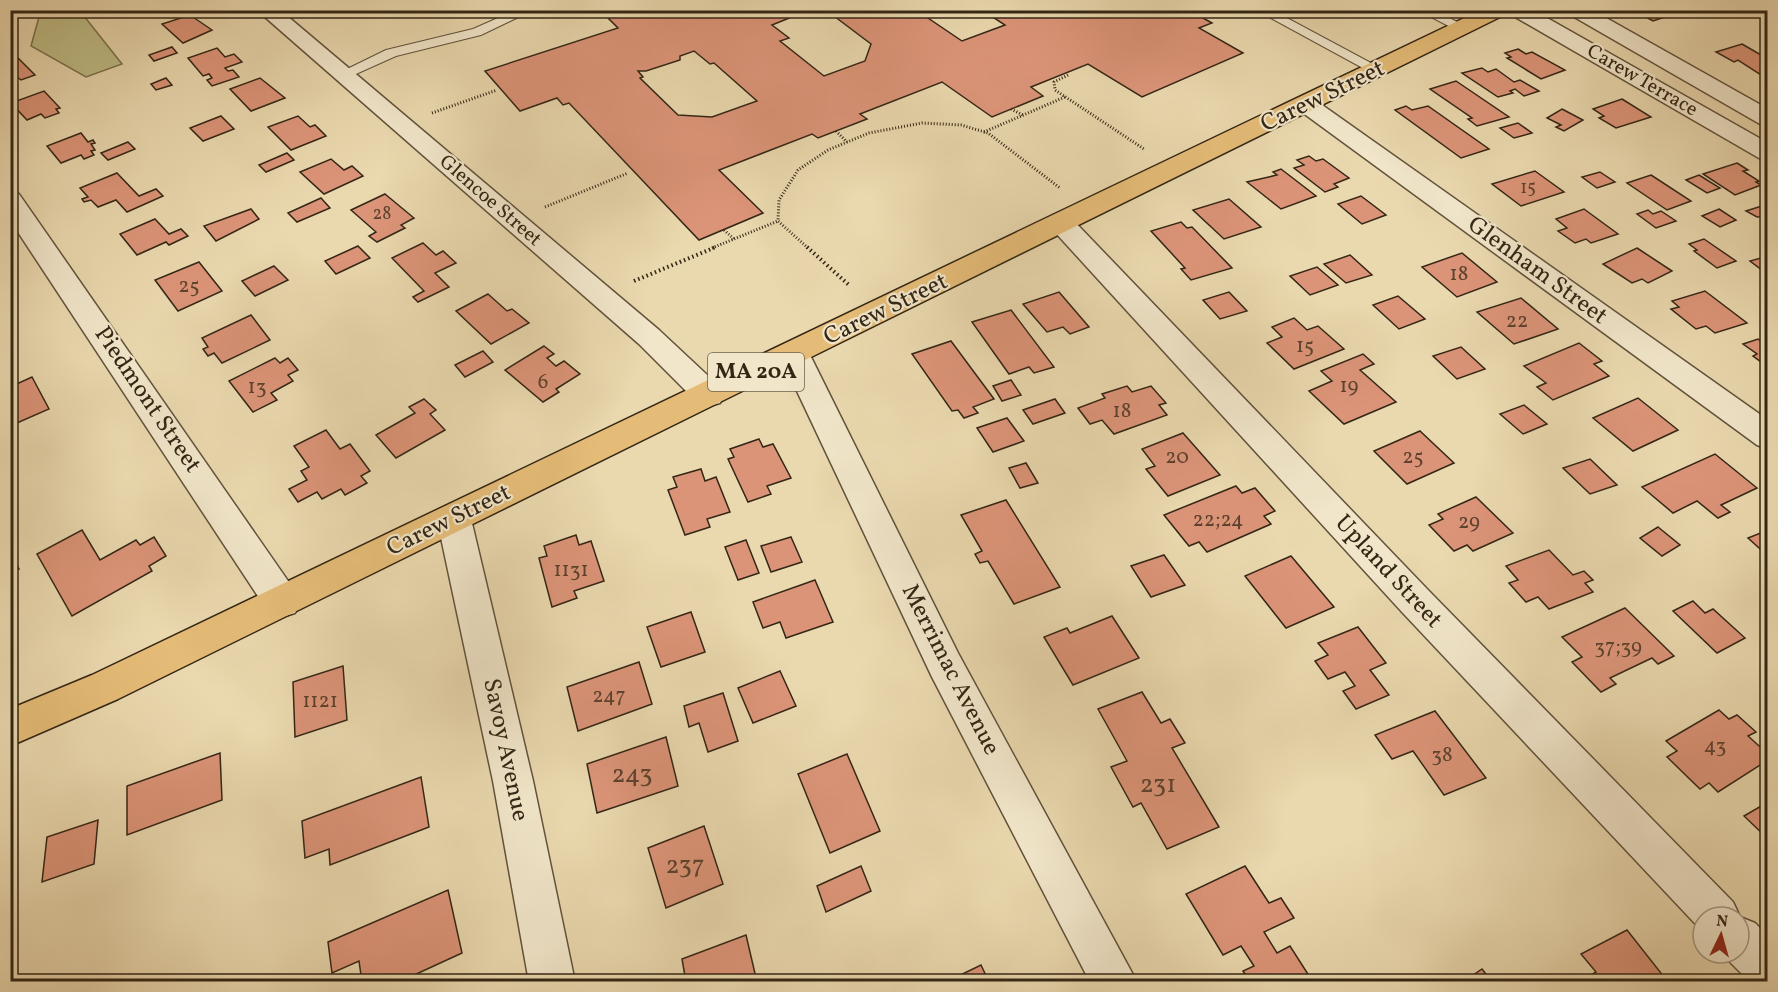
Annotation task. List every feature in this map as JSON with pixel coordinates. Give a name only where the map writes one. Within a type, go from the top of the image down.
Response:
[{"type":"main road","name":"Carew Street","points":[[10,728],[105,687],[282,602],[1462,28],[1502,11]]},
{"type":"street","name":"Glencoe Street","points":[[267,10],[649,337],[709,395]]},
{"type":"street","name":"Carew Terrace","points":[[1576,10],[1767,119]]},
{"type":"street","name":"Carew Terrace","points":[[1502,11],[1767,153]]},
{"type":"street","name":"Glenham Street","points":[[1307,105],[1767,437]]},
{"type":"street","name":"Piedmont Street","points":[[10,200],[282,602]]},
{"type":"street","name":"Upland Street","points":[[1062,224],[1415,601],[1706,905]]},
{"type":"street","name":"Merrimac Avenue","points":[[794,353],[945,665],[1116,981]]},
{"type":"street","name":"Savoy Avenue","points":[[453,519],[513,781],[552,981]]},
{"type":"street","points":[[1751,951],[1767,968]]},
{"type":"lane","points":[[342,75],[391,53],[477,32],[527,10]]},
{"type":"lane","points":[[1262,10],[1377,70]]},
{"type":"lane","points":[[1424,10],[1462,28]]},
{"type":"path","points":[[1068,75],[1054,82],[1055,90],[1144,149]]},
{"type":"path","points":[[426,115],[497,90]]},
{"type":"path","points":[[984,132],[1066,97]]},
{"type":"path","points":[[1011,109],[1023,115]]},
{"type":"path","points":[[777,221],[779,200],[798,170],[828,150],[869,133],[922,123],[962,125],[984,132],[1060,188]]},
{"type":"path","points":[[836,131],[847,142]]},
{"type":"path","points":[[540,210],[628,173]]},
{"type":"path","points":[[628,284],[777,221]]},
{"type":"path","points":[[777,221],[850,286]]},
{"type":"path","points":[[724,230],[734,239]]},
{"type":"shaded area","points":[[45,11],[80,11],[122,64],[86,77],[31,46],[39,17]]},
{"type":"building","points":[[633,10],[809,10],[772,25],[789,38],[780,41],[824,76],[865,61],[871,44],[826,10],[916,10],[962,41],[1005,25],[982,10],[1196,10],[1192,12],[1212,23],[1199,28],[1243,53],[1142,97],[1088,64],[1031,87],[1043,96],[992,117],[942,82],[860,114],[867,119],[818,138],[812,134],[719,170],[763,213],[699,240],[569,103],[563,105],[557,98],[520,111],[485,71],[618,28],[608,18]],"holes":[[[694,51],[710,64],[714,63],[757,101],[712,117],[678,115],[640,78],[643,77],[638,71],[646,71],[680,60],[680,56]]]},
{"type":"building","points":[[1644,10],[1673,10],[1677,13],[1653,21],[1642,15],[1648,13]]},
{"type":"building","points":[[190,15],[212,30],[183,43],[162,24]]},
{"type":"building","points":[[1742,44],[1768,59],[1768,73],[1761,75],[1738,60],[1734,62],[1716,52]]},
{"type":"building","points":[[172,47],[177,53],[154,61],[149,55]]},
{"type":"building","points":[[217,48],[225,57],[234,54],[242,62],[225,68],[228,71],[233,70],[239,77],[212,86],[207,80],[212,78],[209,74],[203,76],[188,58]]},
{"type":"building","points":[[1518,49],[1526,54],[1532,52],[1565,70],[1541,79],[1507,58],[1511,57],[1505,53]]},
{"type":"building","points":[[15,55],[35,75],[21,80],[16,76],[10,78],[10,57]]},
{"type":"building","points":[[1482,68],[1488,72],[1496,69],[1514,82],[1520,80],[1539,91],[1524,96],[1515,89],[1510,91],[1513,93],[1498,97],[1462,73]]},
{"type":"building","points":[[166,78],[172,85],[156,90],[151,84]]},
{"type":"building","points":[[260,78],[285,98],[251,111],[230,89]]},
{"type":"building","points":[[1456,81],[1509,117],[1477,126],[1468,119],[1472,118],[1430,89]]},
{"type":"building","points":[[44,91],[60,108],[56,109],[59,113],[45,118],[41,114],[27,120],[11,103]]},
{"type":"building","points":[[1622,99],[1651,117],[1616,128],[1599,118],[1604,116],[1593,109]]},
{"type":"building","points":[[1406,106],[1412,110],[1428,106],[1489,149],[1461,158],[1395,110]]},
{"type":"building","points":[[1562,109],[1583,120],[1564,131],[1556,127],[1561,125],[1547,118]]},
{"type":"building","points":[[221,116],[234,129],[203,141],[190,128]]},
{"type":"building","points":[[298,116],[310,127],[315,125],[326,136],[291,150],[268,127]]},
{"type":"building","points":[[1518,123],[1532,133],[1514,138],[1500,128]]},
{"type":"building","points":[[81,133],[88,142],[93,140],[95,143],[91,144],[95,150],[91,151],[94,155],[84,159],[81,155],[61,163],[47,146]]},
{"type":"building","points":[[128,142],[135,149],[108,160],[101,153]]},
{"type":"building","points":[[287,153],[294,160],[266,172],[259,165]]},
{"type":"building","points":[[1309,156],[1316,161],[1323,159],[1349,178],[1334,184],[1338,187],[1325,192],[1294,168],[1304,165],[1297,160]]},
{"type":"building","points":[[331,159],[344,170],[352,166],[363,176],[324,194],[300,172]]},
{"type":"building","points":[[1737,163],[1748,170],[1743,171],[1759,181],[1756,182],[1761,185],[1735,195],[1703,174]]},
{"type":"building","points":[[1281,169],[1316,196],[1281,209],[1247,182],[1277,175],[1273,172]]},
{"type":"building","points":[[1535,171],[1564,192],[1521,206],[1492,184]]},
{"type":"building","points":[[1600,172],[1615,182],[1597,188],[1582,177]]},
{"type":"building","points":[[117,173],[139,196],[156,189],[163,196],[127,212],[116,200],[98,207],[91,200],[84,202],[82,199],[88,197],[80,188]]},
{"type":"building","points":[[1651,175],[1691,201],[1667,210],[1627,183]]},
{"type":"building","points":[[1699,175],[1720,188],[1707,193],[1686,180]]},
{"type":"building","points":[[385,194],[414,218],[401,225],[405,228],[377,242],[369,236],[376,232],[351,210]]},
{"type":"building","points":[[1361,196],[1386,215],[1362,224],[1338,204]]},
{"type":"building","points":[[321,198],[330,208],[297,222],[288,213]]},
{"type":"building","points":[[1229,199],[1261,227],[1224,239],[1193,210]]},
{"type":"building","points":[[1768,204],[1768,216],[1757,217],[1746,211]]},
{"type":"building","points":[[251,209],[259,219],[216,241],[204,226]]},
{"type":"building","points":[[1584,209],[1618,234],[1591,243],[1586,239],[1575,243],[1558,231],[1567,228],[1556,219]]},
{"type":"building","points":[[1719,209],[1736,220],[1720,227],[1702,216]]},
{"type":"building","points":[[1648,210],[1653,214],[1661,211],[1676,221],[1656,228],[1637,214]]},
{"type":"building","points":[[155,219],[169,234],[181,229],[188,236],[169,245],[166,242],[137,255],[120,234]]},
{"type":"building","points":[[1181,222],[1187,228],[1192,227],[1232,268],[1191,280],[1181,269],[1185,268],[1151,231]]},
{"type":"building","points":[[1704,239],[1736,261],[1717,268],[1694,251],[1697,250],[1689,244]]},
{"type":"building","points":[[423,243],[436,255],[443,251],[456,263],[435,273],[449,287],[418,302],[413,297],[424,291],[392,258]]},
{"type":"building","points":[[358,246],[370,258],[336,274],[325,261]]},
{"type":"building","points":[[1637,248],[1672,271],[1648,283],[1642,279],[1632,283],[1603,264]]},
{"type":"building","points":[[1462,253],[1497,282],[1457,297],[1422,267]]},
{"type":"building","points":[[1350,255],[1372,275],[1346,283],[1324,264]]},
{"type":"building","points":[[1768,256],[1766,273],[1750,261]]},
{"type":"building","points":[[199,262],[222,291],[178,311],[155,280]]},
{"type":"building","points":[[274,266],[288,280],[255,296],[242,281]]},
{"type":"building","points":[[1317,267],[1338,285],[1310,295],[1290,276]]},
{"type":"building","points":[[1705,291],[1747,323],[1715,333],[1706,326],[1696,329],[1671,309],[1679,307],[1672,301]]},
{"type":"building","points":[[1059,292],[1089,327],[1070,334],[1063,327],[1047,332],[1023,304]]},
{"type":"building","points":[[1229,292],[1247,311],[1220,319],[1203,300]]},
{"type":"building","points":[[488,294],[507,311],[512,309],[529,323],[491,344],[456,311]]},
{"type":"building","points":[[1398,296],[1425,319],[1399,329],[1373,305]]},
{"type":"building","points":[[1521,298],[1558,329],[1514,344],[1477,312]]},
{"type":"building","points":[[1011,310],[1054,367],[1034,373],[1029,367],[1009,374],[972,322]]},
{"type":"building","points":[[251,315],[270,340],[222,363],[214,353],[208,356],[203,349],[208,347],[202,338]]},
{"type":"building","points":[[1294,318],[1307,330],[1318,326],[1344,349],[1294,369],[1267,343],[1282,337],[1272,327]]},
{"type":"building","points":[[1758,339],[1768,346],[1768,367],[1753,356],[1757,354],[1743,344]]},
{"type":"building","points":[[951,341],[994,399],[973,407],[978,413],[964,418],[958,410],[952,411],[912,354]]},
{"type":"building","points":[[1579,343],[1602,361],[1594,364],[1609,376],[1553,400],[1537,387],[1546,383],[1524,366]]},
{"type":"building","points":[[544,346],[554,354],[547,358],[556,366],[564,361],[580,374],[556,389],[559,392],[543,402],[505,370]]},
{"type":"building","points":[[1461,347],[1485,369],[1457,379],[1433,356]]},
{"type":"building","points":[[483,351],[493,362],[465,377],[455,365]]},
{"type":"building","points":[[1363,354],[1374,364],[1360,370],[1396,402],[1344,424],[1309,391],[1332,381],[1321,371]]},
{"type":"building","points":[[275,358],[280,363],[288,358],[298,370],[288,375],[293,381],[271,393],[277,400],[253,412],[229,381]]},
{"type":"building","points":[[32,377],[49,409],[10,426],[10,387]]},
{"type":"building","points":[[1011,380],[1021,395],[1002,401],[993,386]]},
{"type":"building","points":[[1127,386],[1132,392],[1151,386],[1166,403],[1159,405],[1167,415],[1114,434],[1102,420],[1090,424],[1078,408],[1105,398],[1102,394]]},
{"type":"building","points":[[1638,398],[1678,430],[1633,451],[1593,418]]},
{"type":"building","points":[[424,399],[436,410],[430,414],[445,430],[396,458],[376,435],[415,413],[409,407]]},
{"type":"building","points":[[1055,399],[1065,413],[1033,424],[1023,410]]},
{"type":"building","points":[[1524,405],[1547,424],[1523,434],[1500,414]]},
{"type":"building","points":[[1007,418],[1024,441],[993,452],[977,428]]},
{"type":"building","points":[[326,430],[340,449],[350,444],[370,471],[361,476],[367,483],[345,495],[341,489],[322,499],[317,492],[298,502],[289,489],[307,480],[301,471],[309,467],[294,446]]},
{"type":"building","points":[[1420,431],[1454,463],[1407,484],[1374,451]]},
{"type":"building","points":[[1183,433],[1220,475],[1168,496],[1146,469],[1155,466],[1142,449]]},
{"type":"building","points":[[759,439],[763,447],[773,444],[791,478],[767,486],[771,494],[748,502],[728,459],[734,457],[730,449]]},
{"type":"building","points":[[1715,454],[1757,488],[1721,505],[1730,512],[1718,518],[1697,501],[1673,513],[1642,487]]},
{"type":"building","points":[[1590,459],[1617,485],[1590,494],[1563,468]]},
{"type":"building","points":[[1026,463],[1038,483],[1020,488],[1009,468]]},
{"type":"building","points":[[701,469],[705,481],[716,477],[730,512],[707,519],[710,527],[685,535],[668,490],[677,487],[673,477]]},
{"type":"building","points":[[1236,486],[1242,493],[1255,488],[1275,511],[1264,516],[1271,524],[1207,552],[1199,542],[1189,546],[1164,515]]},
{"type":"building","points":[[1476,497],[1513,533],[1473,551],[1467,545],[1454,551],[1429,525],[1443,519],[1438,514]]},
{"type":"building","points":[[1006,500],[1060,587],[1014,604],[988,561],[980,563],[975,554],[982,551],[961,515]]},
{"type":"building","points":[[1658,527],[1680,545],[1662,556],[1640,538]]},
{"type":"building","points":[[82,530],[100,560],[136,540],[140,545],[154,537],[166,556],[149,566],[152,571],[72,616],[37,554]]},
{"type":"building","points":[[1768,530],[1768,556],[1748,538]]},
{"type":"building","points":[[576,535],[579,545],[591,541],[604,581],[574,591],[577,598],[552,607],[539,558],[547,556],[544,546]]},
{"type":"building","points":[[791,537],[802,562],[771,572],[761,546]]},
{"type":"building","points":[[746,540],[759,573],[738,580],[725,547]]},
{"type":"building","points":[[10,549],[19,569],[10,573]]},
{"type":"building","points":[[1549,550],[1573,575],[1584,571],[1593,580],[1585,583],[1593,592],[1549,609],[1538,597],[1526,602],[1509,583],[1518,580],[1506,566]]},
{"type":"building","points":[[1164,555],[1185,585],[1151,597],[1131,566]]},
{"type":"building","points":[[1291,556],[1334,607],[1286,628],[1245,576]]},
{"type":"building","points":[[815,580],[833,622],[786,638],[780,622],[763,628],[753,602]]},
{"type":"building","points":[[1693,601],[1705,613],[1713,609],[1745,638],[1717,653],[1673,611]]},
{"type":"building","points":[[1625,608],[1674,656],[1658,664],[1652,658],[1610,678],[1616,684],[1601,692],[1572,662],[1582,657],[1562,637]]},
{"type":"building","points":[[691,612],[705,652],[661,667],[647,627]]},
{"type":"building","points":[[1112,616],[1139,658],[1073,685],[1044,637],[1067,628],[1070,633]]},
{"type":"building","points":[[1358,627],[1386,663],[1370,670],[1389,695],[1356,709],[1343,691],[1355,686],[1345,672],[1328,679],[1315,661],[1328,655],[1318,643]]},
{"type":"building","points":[[639,662],[652,704],[578,731],[567,687]]},
{"type":"building","points":[[343,666],[347,720],[295,737],[293,682]]},
{"type":"building","points":[[780,671],[796,706],[753,723],[738,688]]},
{"type":"building","points":[[1142,692],[1161,723],[1170,719],[1185,743],[1172,748],[1219,827],[1167,849],[1141,803],[1133,807],[1111,767],[1127,761],[1098,709]]},
{"type":"building","points":[[723,693],[738,741],[708,752],[699,723],[689,727],[684,706]]},
{"type":"building","points":[[1719,710],[1729,719],[1737,715],[1756,732],[1748,736],[1768,754],[1768,760],[1718,792],[1709,783],[1700,789],[1667,757],[1677,751],[1666,741]]},
{"type":"building","points":[[1435,711],[1486,778],[1444,795],[1413,751],[1392,759],[1375,735]]},
{"type":"building","points":[[666,737],[678,786],[597,813],[587,764]]},
{"type":"building","points":[[220,753],[222,800],[127,835],[127,786]]},
{"type":"building","points":[[847,754],[880,831],[830,853],[798,774]]},
{"type":"building","points":[[421,777],[429,827],[330,865],[329,849],[305,858],[302,821]]},
{"type":"building","points":[[1768,802],[1768,839],[1744,816]]},
{"type":"building","points":[[98,820],[94,864],[42,882],[47,837]]},
{"type":"building","points":[[704,826],[723,884],[666,908],[648,848]]},
{"type":"building","points":[[861,866],[871,891],[826,912],[817,886]]},
{"type":"building","points":[[1245,866],[1269,903],[1281,898],[1294,918],[1264,932],[1277,953],[1290,946],[1313,982],[1250,982],[1243,971],[1254,966],[1241,946],[1223,955],[1186,894]]},
{"type":"building","points":[[448,890],[462,953],[399,982],[362,982],[359,961],[332,973],[328,942]]},
{"type":"building","points":[[1627,930],[1668,982],[1580,982],[1596,972],[1581,954]]},
{"type":"building","points":[[746,935],[757,982],[686,982],[682,959]]},
{"type":"building","points":[[981,965],[989,982],[946,982]]},
{"type":"building","points":[[1482,969],[1492,982],[1463,982]]}]
